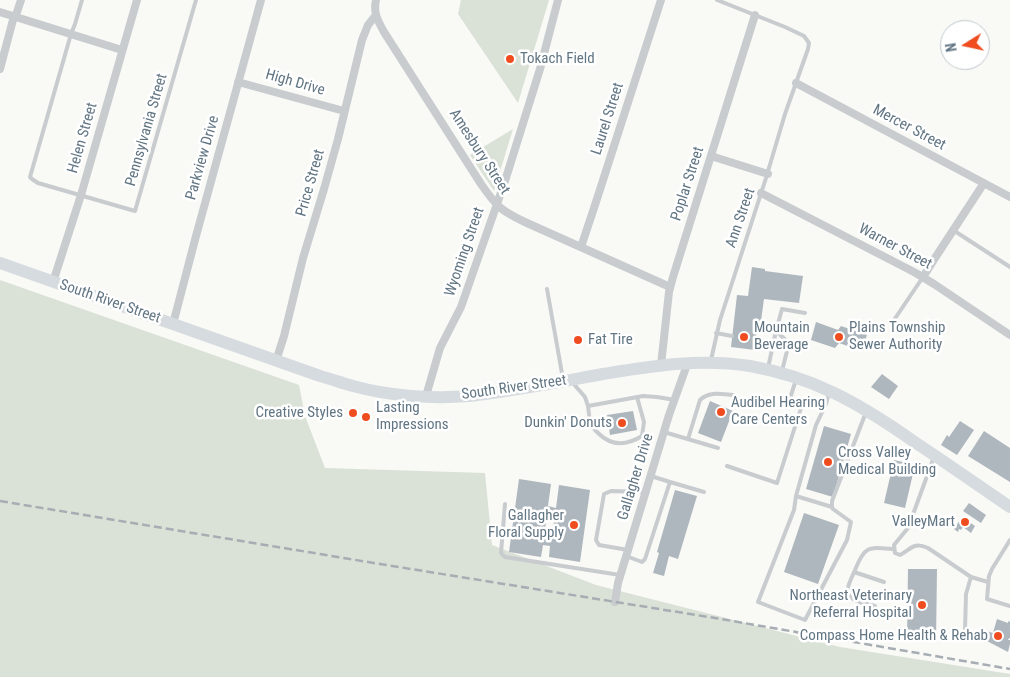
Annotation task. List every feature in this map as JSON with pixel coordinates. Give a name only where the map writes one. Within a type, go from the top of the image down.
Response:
[{"type":"main road","name":"South River Street","points":[[0,263],[276,361],[354,386],[378,391],[426,396],[469,396],[688,362],[711,362],[750,366],[767,370],[797,378],[830,391],[866,410],[1010,506]]},
{"type":"street","points":[[0,69],[14,16],[21,0]]},
{"type":"street","name":"Helen Street","points":[[54,282],[137,0]]},
{"type":"street","name":"Parkview Drive","points":[[173,324],[261,0]]},
{"type":"street","name":"Amesbury Street","points":[[376,0],[376,15],[384,32],[496,205],[512,216],[670,287]]},
{"type":"street","name":"Wyoming Street","points":[[426,396],[440,348],[461,307],[505,181],[540,69],[558,0]]},
{"type":"street","name":"Laurel Street","points":[[581,247],[661,0]]},
{"type":"street","points":[[0,12],[122,50]]},
{"type":"street","name":"Price Street","points":[[276,361],[284,336],[302,258],[324,189],[362,40],[368,25],[376,15]]},
{"type":"street","name":"Poplar Street","points":[[661,365],[670,287],[755,15]]},
{"type":"street","name":"High Drive","points":[[238,82],[344,111]]},
{"type":"street","name":"Mercer Street","points":[[796,83],[1010,197]]},
{"type":"street","points":[[711,156],[768,174]]},
{"type":"street","points":[[923,277],[984,183]]},
{"type":"street","name":"Warner Street","points":[[761,193],[923,277],[1010,335]]},
{"type":"street","name":"Gallagher Drive","points":[[615,602],[620,575],[674,400],[688,362]]},
{"type":"lane","points":[[81,195],[38,183],[30,177],[82,0]]},
{"type":"lane","name":"Pennsylvania Street","points":[[81,195],[135,211],[196,0]]},
{"type":"lane","points":[[718,0],[755,15]]},
{"type":"lane","name":"Ann Street","points":[[711,362],[716,333],[809,43],[804,36],[755,15]]},
{"type":"lane","points":[[953,230],[1010,267]]},
{"type":"lane","points":[[894,320],[923,277]]},
{"type":"lane","points":[[547,289],[550,313],[567,381],[585,397],[592,427],[605,440],[619,443],[634,441],[642,436],[644,422],[637,398]]},
{"type":"lane","points":[[767,370],[782,309],[805,312]]},
{"type":"lane","points":[[776,331],[789,343],[781,374]]},
{"type":"lane","points":[[716,333],[732,336]]},
{"type":"lane","points":[[756,340],[773,343]]},
{"type":"lane","points":[[728,466],[776,483],[801,408],[792,403],[790,395],[797,378]]},
{"type":"lane","points":[[796,496],[832,507],[851,522],[847,540],[805,620],[758,602],[794,510],[796,496],[816,425],[830,391]]},
{"type":"lane","points":[[688,439],[700,400],[704,396],[712,394],[733,394]]},
{"type":"lane","points":[[588,406],[643,396],[674,400]]},
{"type":"lane","points":[[832,507],[832,501],[866,410]]},
{"type":"lane","points":[[664,432],[718,448]]},
{"type":"lane","points":[[935,455],[908,528],[894,545],[896,554],[900,555],[914,546],[921,545],[971,577],[988,582]]},
{"type":"lane","points":[[651,476],[704,492]]},
{"type":"lane","points":[[646,492],[610,491],[604,494],[596,540],[599,545],[627,553],[642,562],[645,559],[670,482]]},
{"type":"lane","points":[[505,504],[501,553],[505,557],[620,575]]},
{"type":"lane","points":[[1010,540],[989,576],[987,599],[1010,606]]},
{"type":"lane","points":[[875,606],[855,601],[847,592],[848,586],[864,551],[869,548],[894,549]]},
{"type":"lane","points":[[854,572],[884,582]]},
{"type":"lane","points":[[965,630],[966,594],[971,577]]},
{"type":"shaded area","name":"Tokach Field","points":[[461,0],[549,0],[518,103],[458,14]]},
{"type":"shaded area","points":[[513,129],[494,191],[470,155]]},
{"type":"shaded area","points":[[0,280],[299,385],[305,416],[325,468],[485,473],[492,545],[596,585],[840,647],[1010,674],[1010,677],[0,677]]},
{"type":"building","points":[[752,267],[765,269],[765,271],[803,276],[799,303],[764,299],[761,321],[758,321],[755,350],[731,347],[737,295],[748,296]]},
{"type":"building","name":"Plains Township Sewer Authority","points":[[816,322],[838,330],[841,326],[867,335],[862,351],[839,343],[835,348],[811,340]]},
{"type":"building","points":[[882,374],[898,386],[889,399],[871,387]]},
{"type":"building","points":[[710,401],[733,411],[721,442],[698,433]]},
{"type":"building","name":"Dunkin' Donuts","points":[[633,411],[637,430],[610,435],[607,415]]},
{"type":"building","points":[[960,421],[974,430],[957,455],[941,445],[947,435],[949,437]]},
{"type":"building","name":"Cross Valley Medical Building","points":[[824,426],[851,434],[833,497],[806,489]]},
{"type":"building","points":[[984,431],[1010,448],[1010,482],[968,456]]},
{"type":"building","points":[[894,460],[915,465],[905,508],[884,503]]},
{"type":"building","points":[[519,479],[551,484],[548,506],[556,508],[559,485],[590,490],[580,562],[549,557],[550,546],[543,545],[541,557],[509,552]],"holes":[[[546,521],[554,522],[552,531],[545,530]]]},
{"type":"building","points":[[675,490],[697,496],[678,559],[669,556],[664,576],[653,573],[659,553],[657,552]]},
{"type":"building","points":[[969,503],[986,515],[981,523],[963,511]]},
{"type":"building","points":[[804,513],[839,525],[818,584],[784,572]]},
{"type":"building","points":[[962,517],[975,526],[971,533],[963,527],[958,532],[954,529]]},
{"type":"building","name":"Northeast Veterinary Referral Hospital","points":[[908,569],[937,569],[936,642],[907,641]]},
{"type":"building","name":"Compass Home Health & Rehab","points":[[997,619],[1010,622],[1008,652],[985,640],[987,631],[993,633]]},
{"type":"railway","points":[[0,501],[715,618],[1010,669]]},
{"type":"place","name":"Tokach Field","points":[[510,59]]},
{"type":"place","name":"Mountain Beverage","points":[[744,337]]},
{"type":"place","name":"Plains Township Sewer Authority","points":[[839,337]]},
{"type":"place","name":"Fat Tire","points":[[578,340]]},
{"type":"place","name":"Audibel Hearing Care Centers","points":[[721,412]]},
{"type":"place","name":"Creative Styles","points":[[353,413]]},
{"type":"place","name":"Lasting Impressions","points":[[366,417]]},
{"type":"place","name":"Dunkin' Donuts","points":[[622,423]]},
{"type":"place","name":"Cross Valley Medical Building","points":[[828,462]]},
{"type":"place","name":"ValleyMart","points":[[965,522]]},
{"type":"place","name":"Gallagher Floral Supply","points":[[574,525]]},
{"type":"place","name":"Northeast Veterinary Referral Hospital","points":[[922,605]]},
{"type":"place","name":"Compass Home Health & Rehab","points":[[998,636]]}]
